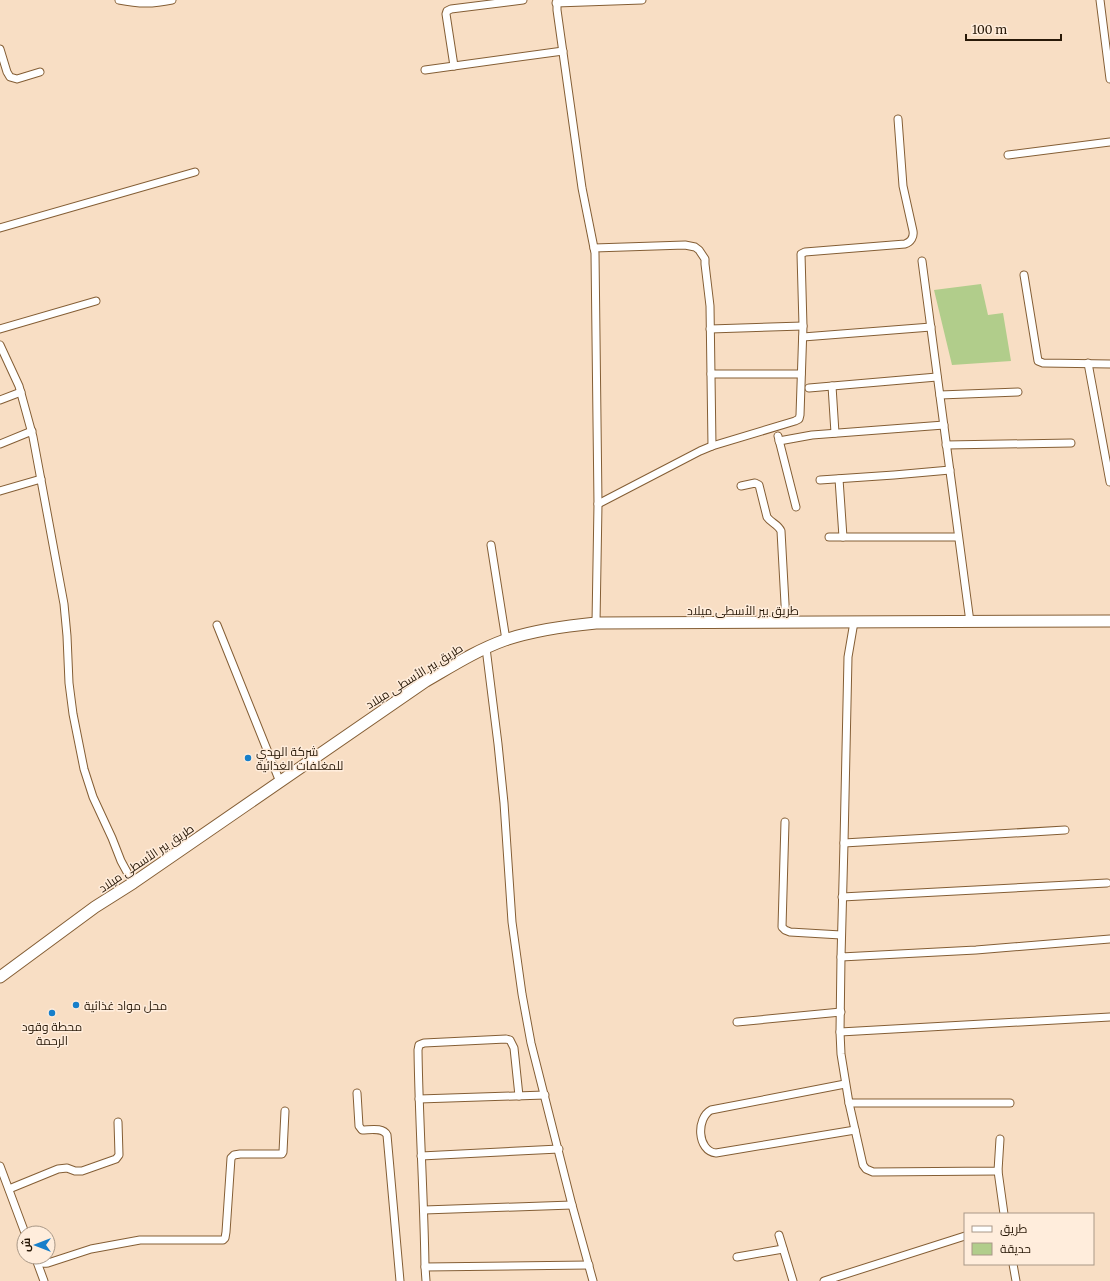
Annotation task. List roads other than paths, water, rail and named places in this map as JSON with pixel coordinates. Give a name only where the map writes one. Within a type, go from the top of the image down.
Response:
[{"type":"main road","name":"طريق بير الأسطى ميلاد","points":[[0,976],[95,907],[133,883],[426,681],[486,648],[506,640],[550,629],[596,623],[1110,621]]},
{"type":"street","points":[[119,0],[133,3],[153,4],[172,0]]},
{"type":"street","points":[[454,66],[446,14],[447,11],[523,0]]},
{"type":"street","points":[[596,623],[598,504],[594,248],[582,188],[556,2],[642,0]]},
{"type":"street","points":[[1100,0],[1110,79]]},
{"type":"street","points":[[0,49],[10,77],[17,79],[40,72]]},
{"type":"street","points":[[425,70],[563,51]]},
{"type":"street","points":[[598,504],[668,467],[712,446],[797,421],[800,415],[802,374],[803,326],[800,257],[802,253],[905,244],[913,237],[914,231],[903,186],[898,119]]},
{"type":"street","points":[[1008,155],[1110,142]]},
{"type":"street","points":[[0,228],[195,172]]},
{"type":"street","points":[[594,248],[685,245],[695,247],[705,259],[710,306],[712,446]]},
{"type":"street","points":[[922,261],[970,622]]},
{"type":"street","points":[[1024,275],[1038,361],[1042,363],[1110,364]]},
{"type":"street","points":[[0,329],[96,301]]},
{"type":"street","points":[[710,329],[803,326]]},
{"type":"street","points":[[803,337],[931,327]]},
{"type":"street","points":[[0,345],[21,392],[32,431],[64,604],[68,636],[69,683],[73,714],[84,769],[93,797],[121,861],[133,883]]},
{"type":"street","points":[[1088,364],[1110,482]]},
{"type":"street","points":[[711,374],[802,374]]},
{"type":"street","points":[[809,388],[937,377]]},
{"type":"street","points":[[832,386],[835,433]]},
{"type":"street","points":[[0,400],[21,392]]},
{"type":"street","points":[[940,396],[1018,392]]},
{"type":"street","points":[[796,507],[779,439],[835,433],[944,425]]},
{"type":"street","points":[[0,444],[32,431]]},
{"type":"street","points":[[946,445],[1071,443]]},
{"type":"street","points":[[820,480],[950,470]]},
{"type":"street","points":[[0,491],[41,479]]},
{"type":"street","points":[[839,479],[843,537]]},
{"type":"street","points":[[741,486],[755,483],[759,485],[767,517],[781,529],[786,622]]},
{"type":"street","points":[[829,537],[958,536]]},
{"type":"street","points":[[490,545],[506,640]]},
{"type":"street","points":[[854,622],[848,657],[840,1032],[845,1084],[863,1164],[873,1172],[998,1171]]},
{"type":"street","points":[[217,625],[280,782]]},
{"type":"street","points":[[486,648],[504,803],[514,946],[531,1043],[593,1281]]},
{"type":"street","points":[[785,822],[782,927],[790,932],[841,935]]},
{"type":"street","points":[[844,843],[1065,830]]},
{"type":"street","points":[[842,897],[1107,883]]},
{"type":"street","points":[[841,957],[976,950],[1110,939]]},
{"type":"street","points":[[737,1022],[841,1012]]},
{"type":"street","points":[[840,1032],[1110,1017]]},
{"type":"street","points":[[426,1281],[419,1099],[418,1050],[421,1044],[510,1040],[514,1048],[520,1096]]},
{"type":"street","points":[[845,1084],[711,1110],[706,1114],[702,1121],[701,1130],[703,1142],[705,1149],[716,1154],[855,1130]]},
{"type":"street","points":[[357,1093],[359,1126],[362,1130],[381,1130],[385,1132],[387,1136],[400,1281]]},
{"type":"street","points":[[419,1099],[545,1095]]},
{"type":"street","points":[[849,1103],[1010,1103]]},
{"type":"street","points":[[56,1261],[90,1249],[140,1240],[223,1240],[226,1232],[231,1158],[234,1155],[240,1154],[282,1154],[285,1111]]},
{"type":"street","points":[[9,1189],[58,1169],[68,1168],[75,1171],[82,1171],[116,1159],[119,1155],[118,1122]]},
{"type":"street","points":[[1000,1139],[998,1171],[1004,1213]]},
{"type":"street","points":[[421,1156],[559,1150]]},
{"type":"street","points":[[0,1166],[22,1225]]},
{"type":"street","points":[[424,1210],[572,1205]]},
{"type":"street","points":[[779,1235],[793,1281]]},
{"type":"street","points":[[824,1281],[964,1236]]},
{"type":"street","points":[[737,1257],[783,1248]]},
{"type":"street","points":[[38,1265],[44,1281]]},
{"type":"street","points":[[425,1267],[588,1265]]},
{"type":"street","points":[[1013,1265],[1016,1281]]},
{"type":"place","name":"شركة الهدي للمغلفات الغذائية","points":[[248,758]]},
{"type":"place","name":"محل مواد غذائية","points":[[76,1005]]},
{"type":"place","name":"محطة وقود الرحمة","points":[[52,1013]]}]
